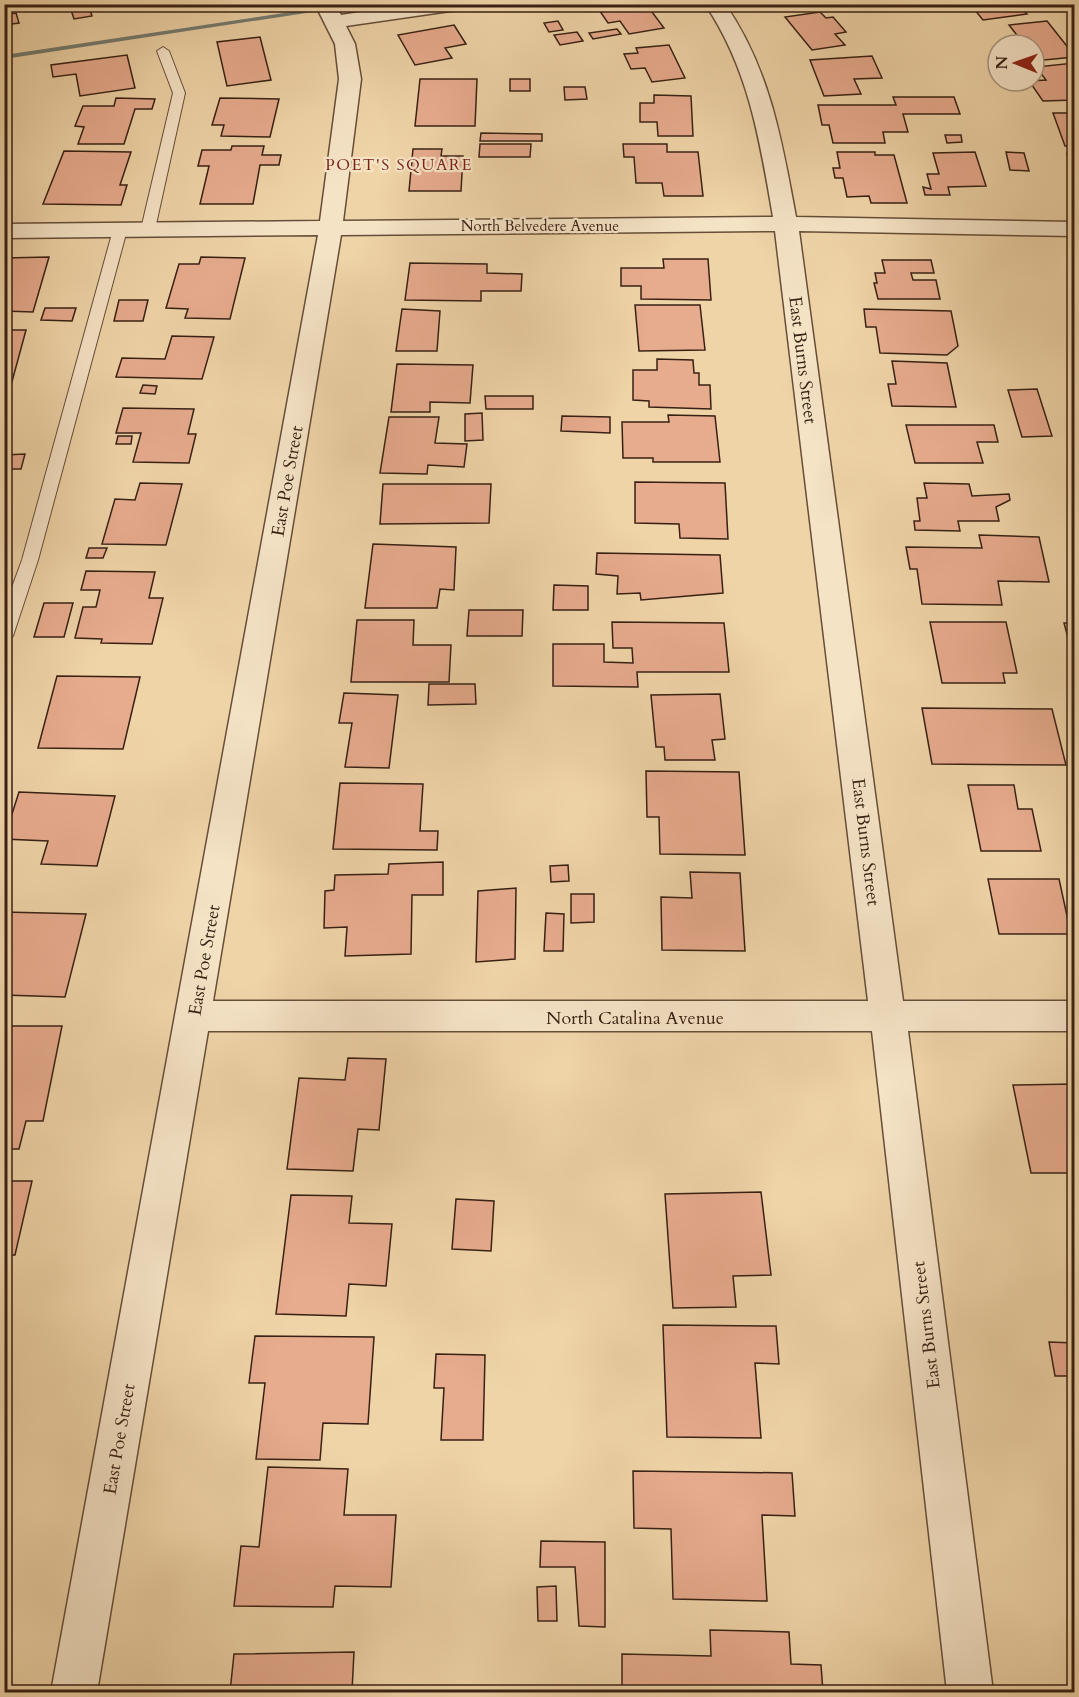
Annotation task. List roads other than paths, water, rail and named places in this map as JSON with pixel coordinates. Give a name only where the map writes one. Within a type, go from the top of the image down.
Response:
[{"type":"street","points":[[329,13],[457,4]]},
{"type":"street","name":"East Burns Street","points":[[715,4],[748,60],[765,113],[786,224],[888,1018],[970,1692]]},
{"type":"street","name":"East Poe Street","points":[[74,1692],[195,1016],[331,227],[350,79],[345,44],[329,13]]},
{"type":"street","name":"North Belvedere Avenue","points":[[4,231],[786,224],[1074,229]]},
{"type":"street","name":"North Catalina Avenue","points":[[195,1016],[888,1018],[1074,1016]]},
{"type":"lane","points":[[148,229],[179,93],[163,51]]},
{"type":"lane","points":[[4,636],[30,561],[120,230]]},
{"type":"waterway","points":[[4,57],[362,4]]},
{"type":"district","name":"POET'S SQUARE","points":[[399,164]]}]
